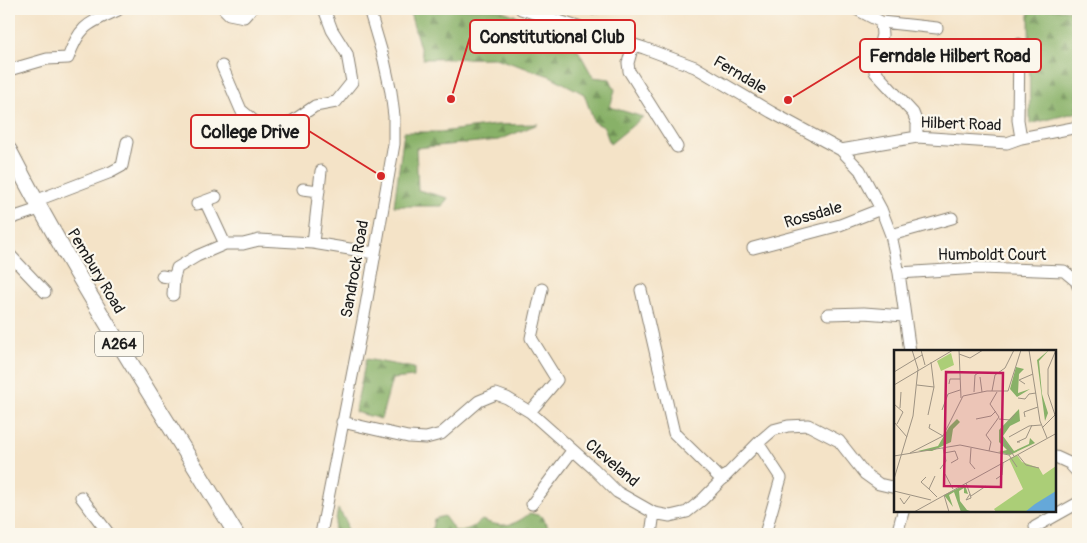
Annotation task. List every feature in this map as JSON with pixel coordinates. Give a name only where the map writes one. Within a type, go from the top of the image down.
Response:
[{"type":"main road","name":"Pembury Road","points":[[9,150],[37,205],[126,356],[236,534]]},
{"type":"street","points":[[224,9],[229,14],[244,17],[251,9]]},
{"type":"street","points":[[222,66],[241,110],[260,126],[284,127],[315,106],[336,102],[352,82],[347,54],[332,30],[324,9]]},
{"type":"street","name":"Sandrock Road","points":[[321,534],[367,299],[394,144],[394,116],[384,60],[370,9]]},
{"type":"street","name":"Ferndale","points":[[521,9],[695,67],[770,112],[841,150],[860,170],[881,209],[891,236],[899,273],[910,350]]},
{"type":"street","points":[[856,9],[880,22],[937,28]]},
{"type":"street","points":[[9,70],[47,59],[68,58],[76,38],[89,24],[118,10]]},
{"type":"street","points":[[880,22],[882,35],[875,62],[875,72],[913,113],[917,123],[917,137]]},
{"type":"street","points":[[1019,44],[1018,120],[1021,138]]},
{"type":"street","points":[[632,45],[628,63],[629,71],[677,147]]},
{"type":"street","name":"Hilbert Road","points":[[841,150],[917,137],[1007,143],[1021,138],[1078,127]]},
{"type":"street","points":[[9,219],[122,166],[127,142]]},
{"type":"street","points":[[313,243],[321,171]]},
{"type":"street","points":[[303,189],[319,191]]},
{"type":"street","points":[[206,200],[225,244]]},
{"type":"street","name":"Rossdale","points":[[753,248],[840,225],[881,209]]},
{"type":"street","points":[[891,236],[952,218]]},
{"type":"street","points":[[172,295],[177,268],[197,256],[225,244],[243,244],[259,240],[313,243],[374,253]]},
{"type":"street","points":[[9,254],[45,292]]},
{"type":"street","name":"Humboldt Court","points":[[899,273],[979,268],[1064,271],[1076,281],[1078,286]]},
{"type":"street","points":[[162,276],[174,278]]},
{"type":"street","points":[[530,412],[557,380],[531,338],[542,290]]},
{"type":"street","points":[[641,290],[674,433],[722,480]]},
{"type":"street","points":[[828,314],[864,313],[904,316]]},
{"type":"street","name":"Cleveland","points":[[342,422],[426,438],[441,434],[479,401],[496,394],[507,398],[530,412],[617,492],[654,513],[670,516],[687,512],[702,500],[773,430],[788,426],[808,425],[839,441],[865,474],[879,484],[894,488]]},
{"type":"street","points":[[758,443],[781,478],[766,534]]},
{"type":"street","points":[[532,504],[572,451]]},
{"type":"street","points":[[1057,457],[1069,463],[1078,472]]},
{"type":"street","points":[[81,497],[109,534]]},
{"type":"street","points":[[1035,527],[1078,503]]},
{"type":"street","points":[[651,534],[654,513]]},
{"type":"street","points":[[897,534],[904,513]]},
{"type":"green space","points":[[409,9],[497,9],[569,34],[593,77],[610,79],[615,90],[610,107],[643,117],[610,144],[604,127],[594,122],[584,94],[550,76],[495,58],[423,59]]},
{"type":"green space","points":[[1029,9],[1078,10],[1078,112],[1030,124]]},
{"type":"green space","points":[[538,124],[499,140],[416,148],[418,190],[448,198],[442,206],[394,206],[404,132],[440,132],[495,125]]},
{"type":"green space","points":[[366,359],[414,368],[414,377],[392,379],[381,419],[355,412]]},
{"type":"green space","points":[[338,509],[346,521],[347,534],[333,534]]},
{"type":"green space","points":[[530,513],[541,516],[549,528],[561,534],[431,534],[434,519],[444,516],[455,531],[469,528],[482,520],[507,525],[518,521]]},
{"type":"place","name":"Constitutional Club","points":[[451,99]]},
{"type":"place","name":"Ferndale Hilbert Road","points":[[788,100]]},
{"type":"place","name":"College Drive","points":[[381,176]]}]
